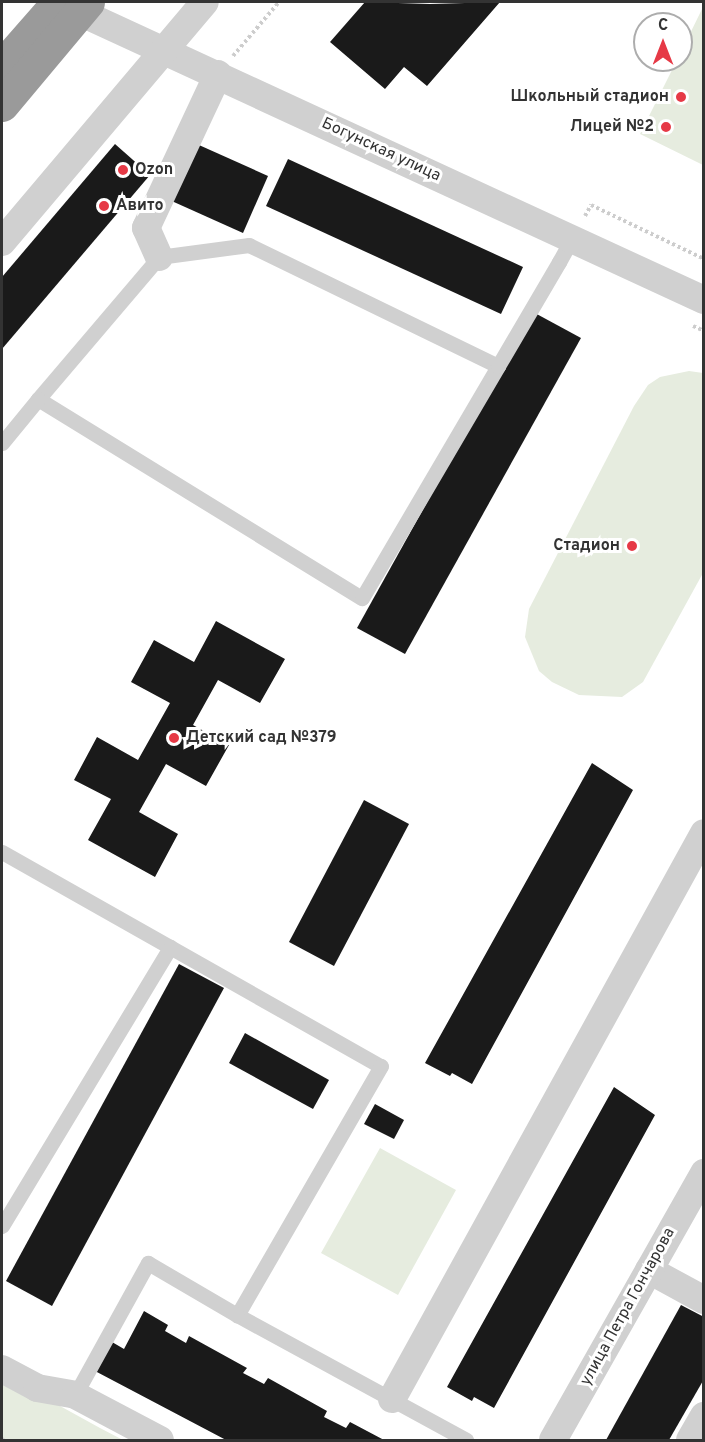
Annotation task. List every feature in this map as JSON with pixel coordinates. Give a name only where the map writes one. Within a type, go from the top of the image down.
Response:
[{"type":"highway","points":[[2,66],[68,4]]},
{"type":"highway","points":[[2,105],[68,4]]},
{"type":"street","points":[[2,242],[205,2]]},
{"type":"street","name":"Богунская улица","points":[[68,4],[704,300]]},
{"type":"street","points":[[159,257],[146,228],[218,74]]},
{"type":"street","points":[[392,1399],[704,833]]},
{"type":"street","name":"улица Петра Гончарова","points":[[553,1440],[704,1173]]},
{"type":"street","points":[[649,1270],[704,1300]]},
{"type":"street","points":[[2,1369],[37,1388],[75,1395],[160,1440]]},
{"type":"street","points":[[690,1440],[704,1416]]},
{"type":"lane","points":[[38,399],[362,598],[572,239]]},
{"type":"lane","points":[[2,443],[159,257],[249,245],[498,366]]},
{"type":"lane","points":[[2,852],[381,1066],[237,1315]]},
{"type":"lane","points":[[2,1226],[170,947]]},
{"type":"lane","points":[[75,1395],[148,1263],[237,1315],[466,1440]]},
{"type":"path","points":[[218,74],[279,2]]},
{"type":"path","points":[[591,205],[704,259]]},
{"type":"shaded area","name":"Школьный стадион","points":[[703,7],[703,165],[640,134],[671,72],[693,72],[693,27]]},
{"type":"shaded area","name":"Стадион","points":[[689,371],[703,373],[703,573],[643,682],[622,697],[579,695],[552,682],[539,671],[525,637],[529,609],[634,406],[648,385],[660,377]]},
{"type":"shaded area","points":[[380,1148],[456,1190],[398,1295],[321,1253]]},
{"type":"shaded area","points":[[2,1374],[100,1428],[123,1440],[2,1440]]},
{"type":"building","points":[[365,2],[430,4],[500,2],[427,86],[404,67],[385,89],[330,42]]},
{"type":"building","points":[[190,141],[268,176],[243,233],[165,198]]},
{"type":"building","points":[[115,144],[150,175],[2,349],[2,277]]},
{"type":"building","points":[[288,159],[523,267],[501,314],[266,206]]},
{"type":"building","points":[[533,312],[581,338],[405,654],[357,628]]},
{"type":"building","points":[[216,621],[285,659],[260,703],[218,680],[193,725],[229,745],[206,786],[166,764],[139,812],[178,834],[155,877],[88,840],[111,799],[74,780],[97,737],[138,760],[170,703],[131,682],[154,640],[194,662]]},
{"type":"building","points":[[592,763],[633,790],[472,1084],[452,1073],[450,1076],[425,1063]]},
{"type":"building","points":[[364,800],[409,824],[334,966],[289,942]]},
{"type":"building","points":[[179,964],[224,988],[52,1306],[6,1281]]},
{"type":"building","points":[[245,1033],[329,1080],[313,1109],[229,1063]]},
{"type":"building","points":[[614,1087],[655,1115],[494,1408],[474,1397],[472,1401],[447,1387]]},
{"type":"building","points":[[375,1104],[404,1120],[394,1139],[364,1124]]},
{"type":"building","points":[[681,1305],[704,1317],[704,1379],[669,1440],[606,1440]]},
{"type":"building","points":[[144,1311],[168,1325],[165,1331],[186,1343],[189,1336],[247,1368],[243,1373],[264,1384],[268,1378],[327,1411],[324,1417],[346,1428],[350,1422],[384,1440],[226,1440],[95,1371],[112,1342],[124,1349]]},
{"type":"place","name":"Школьный стадион","points":[[681,97]]},
{"type":"place","name":"Лицей №2","points":[[666,127]]},
{"type":"place","name":"Ozon","points":[[123,170]]},
{"type":"place","name":"Авито","points":[[104,206]]},
{"type":"place","name":"Стадион","points":[[632,546]]},
{"type":"place","name":"Детский сад №379","points":[[174,738]]}]
